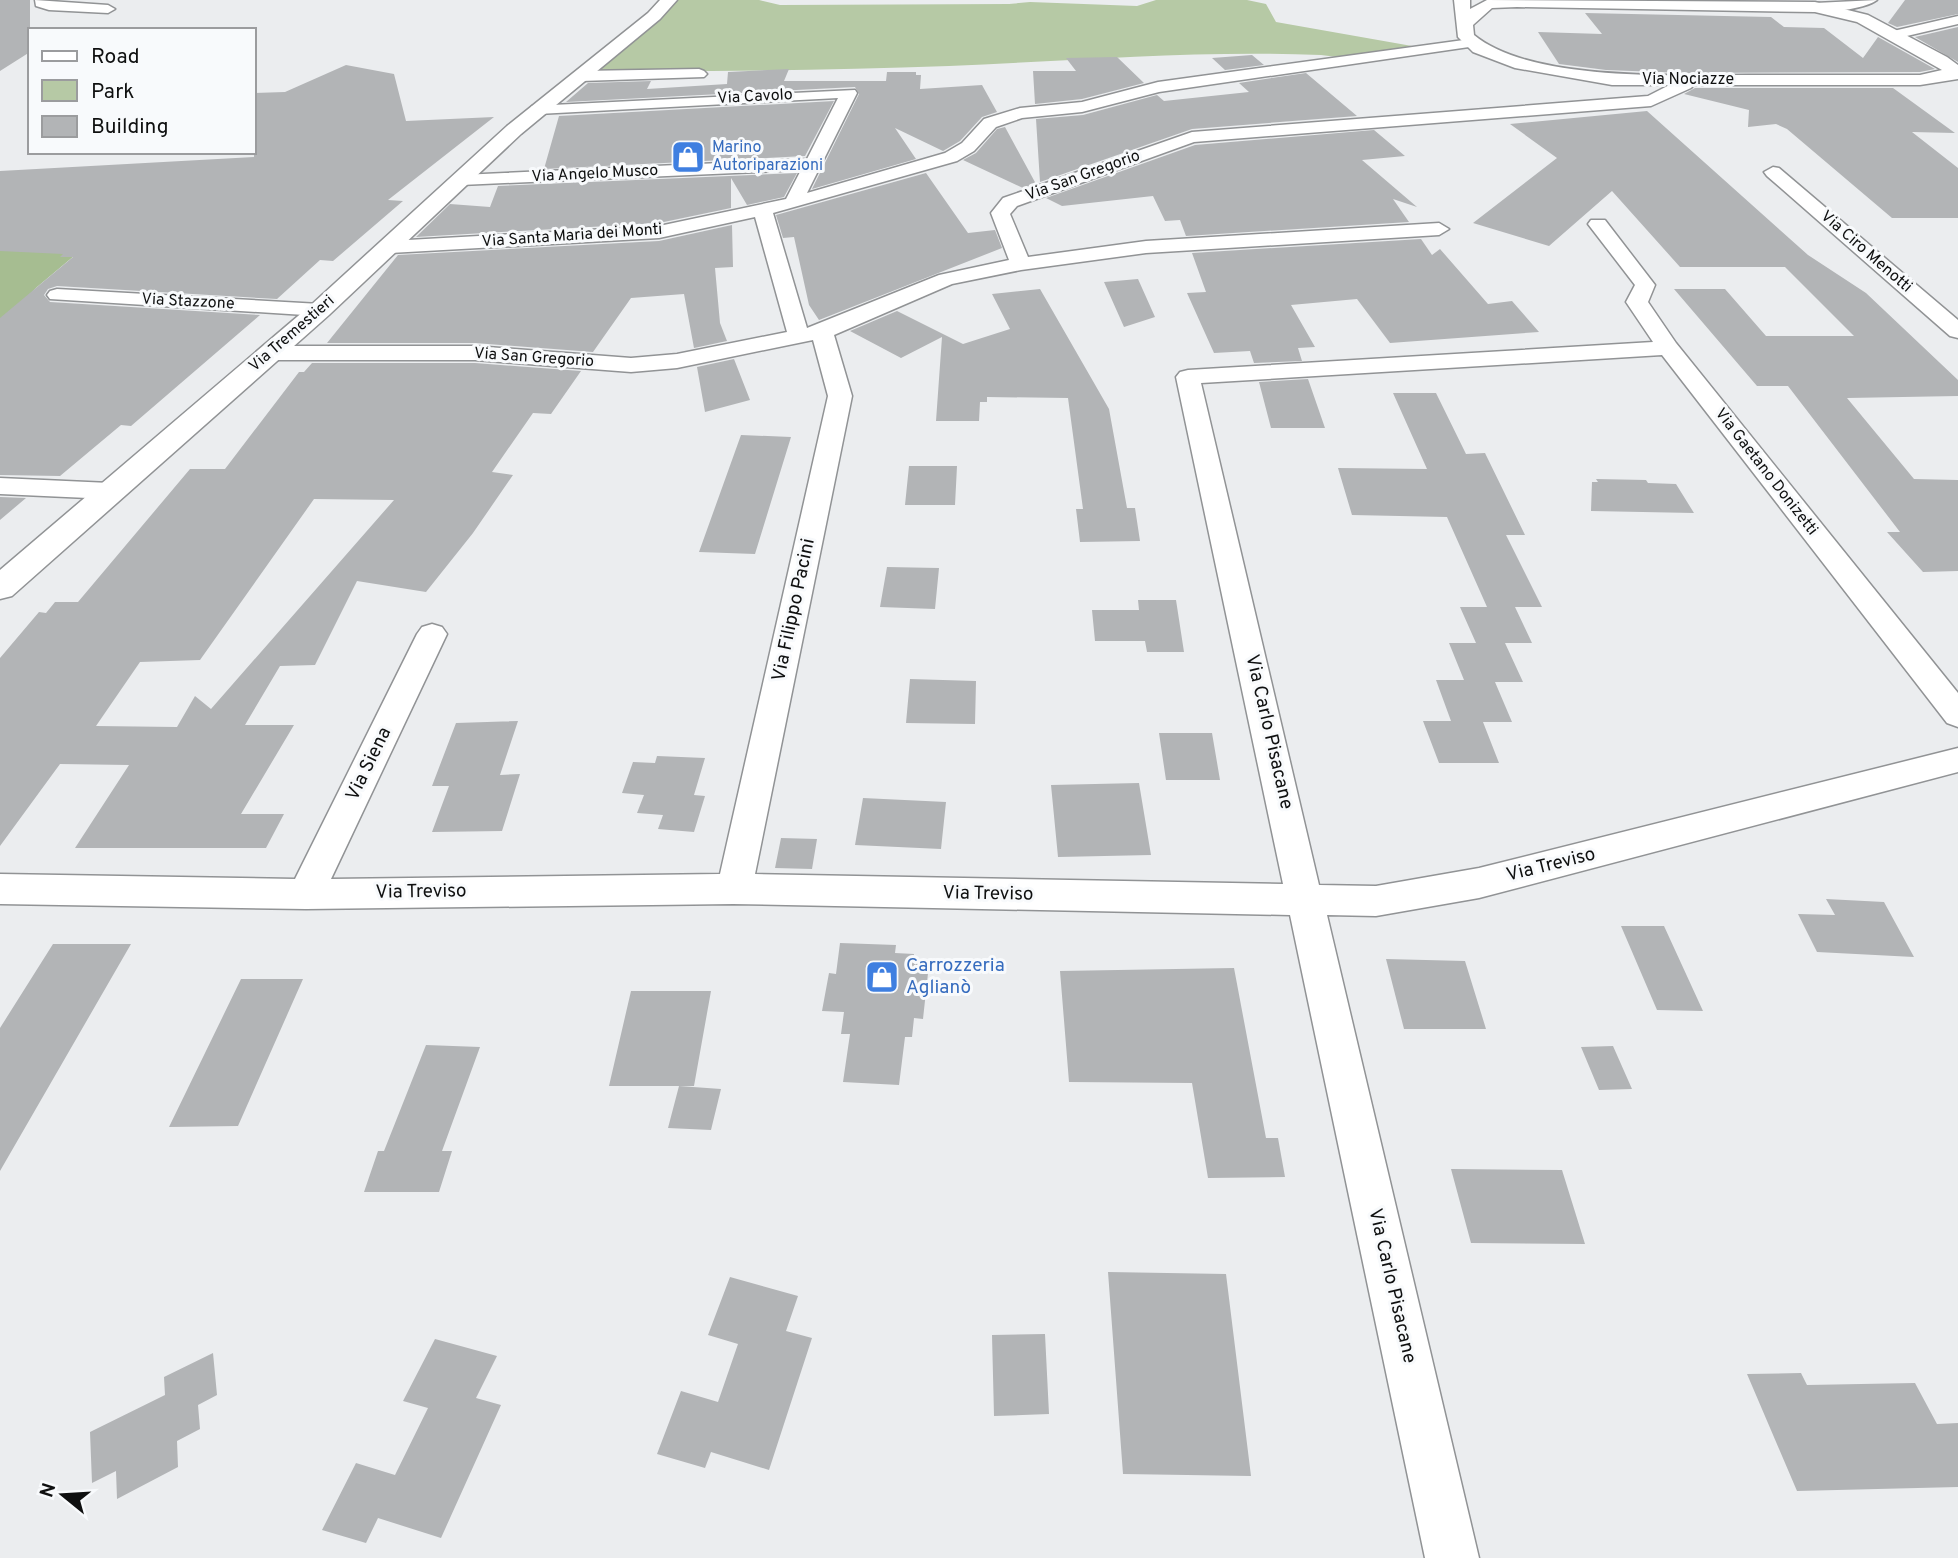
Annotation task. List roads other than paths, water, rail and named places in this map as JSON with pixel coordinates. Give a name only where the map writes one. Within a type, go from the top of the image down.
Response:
[{"type":"street","points":[[42,0],[41,4],[49,6],[108,9]]},
{"type":"street","name":"Via Tremestieri","points":[[0,588],[320,310],[538,109],[654,16],[669,0]]},
{"type":"street","points":[[1462,0],[1460,13],[1466,23]]},
{"type":"street","points":[[1471,43],[1465,37],[1466,23],[1475,9],[1483,5],[1510,1],[1815,7],[1848,6],[1873,0]]},
{"type":"street","points":[[1862,18],[1863,10],[1873,0]]},
{"type":"street","points":[[1815,7],[1862,18],[1894,35],[1952,74]]},
{"type":"street","points":[[1894,35],[1958,20]]},
{"type":"street","name":"Via Nociazze","points":[[1471,43],[1509,60],[1568,74],[1612,80],[1876,81],[1952,74]]},
{"type":"street","name":"Via Santa Maria dei Monti","points":[[390,247],[659,232],[793,203],[951,157],[968,148],[990,123],[1020,113],[1082,107],[1158,87],[1471,43]]},
{"type":"street","points":[[581,76],[699,74]]},
{"type":"street","name":"Via San Gregorio","points":[[270,353],[475,353],[631,365],[677,361],[810,335],[946,279],[1021,264],[1000,213],[1010,202],[1192,137],[1651,100],[1685,85],[1690,80]]},
{"type":"street","name":"Via Cavolo","points":[[538,109],[849,93],[793,203]]},
{"type":"street","name":"Via Angelo Musco","points":[[461,180],[813,164]]},
{"type":"street","name":"Via Ciro Menotti","points":[[1773,172],[1958,331]]},
{"type":"street","name":"Via Filippo Pacini","points":[[733,889],[840,396],[810,335],[763,210]]},
{"type":"street","name":"Via Gaetano Donizetti","points":[[1598,224],[1645,285],[1637,302],[1668,348],[1958,715]]},
{"type":"street","points":[[1021,264],[1146,247],[1438,229]]},
{"type":"street","name":"Via Stazzone","points":[[57,295],[320,310]]},
{"type":"street","name":"Via Carlo Pisacane","points":[[1452,1558],[1188,377],[1668,348]]},
{"type":"street","points":[[0,486],[110,491]]},
{"type":"street","name":"Via Siena","points":[[306,894],[432,634]]},
{"type":"street","name":"Via Treviso","points":[[0,889],[306,894],[733,889],[1376,901],[1479,883],[1958,760]]},
{"type":"place","name":"Marino Autoriparazioni","points":[[688,157]]},
{"type":"place","name":"Carrozzeria Aglianò","points":[[882,977]]}]
